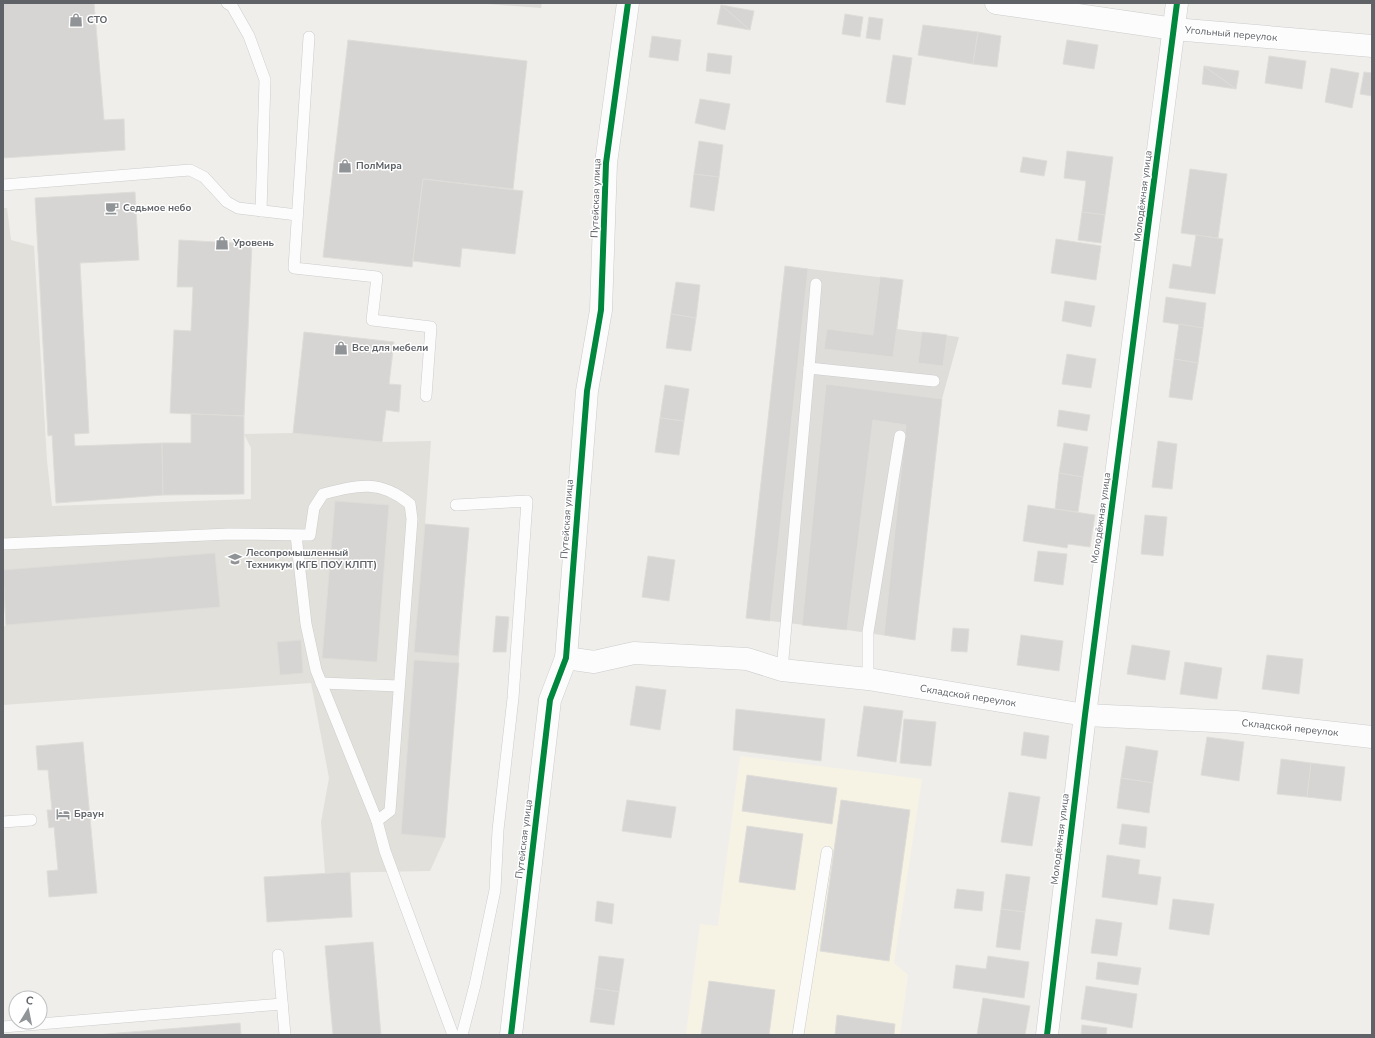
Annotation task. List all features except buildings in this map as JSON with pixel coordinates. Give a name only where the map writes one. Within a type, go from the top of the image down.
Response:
[{"type":"street","name":"Путейская улица","points":[[511,1035],[550,700],[566,658],[588,391],[601,310],[606,163],[628,3]]},
{"type":"street","name":"Угольный переулок","points":[[996,3],[1174,29],[1372,46]]},
{"type":"street","name":"Молодёжная улица","points":[[1047,1035],[1085,715],[1177,3]]},
{"type":"street","name":"Складской переулок","points":[[566,658],[594,662],[634,653],[747,659],[782,670],[868,680],[1085,715],[1236,722],[1372,737]]},
{"type":"lane","points":[[228,3],[232,6],[249,36],[265,80],[261,211]]},
{"type":"lane","points":[[309,37],[294,268],[377,277],[372,320],[431,327],[426,396]]},
{"type":"lane","points":[[3,185],[190,170],[204,177],[227,202],[238,208],[297,215]]},
{"type":"lane","points":[[782,670],[816,284]]},
{"type":"lane","points":[[809,368],[934,381]]},
{"type":"lane","points":[[868,680],[868,632],[900,436]]},
{"type":"lane","points":[[3,544],[229,534],[310,535],[314,508],[323,494],[350,487],[383,487],[398,495],[410,504],[412,519],[390,811],[377,821]]},
{"type":"lane","points":[[456,505],[527,501],[513,698],[498,830],[495,890],[475,985],[462,1035]]},
{"type":"lane","points":[[296,535],[306,624],[316,670],[377,821],[385,851],[453,1035]]},
{"type":"lane","points":[[321,683],[399,686]]},
{"type":"lane","points":[[3,822],[31,820]]},
{"type":"lane","points":[[798,1035],[827,852]]},
{"type":"lane","points":[[278,955],[285,1035]]},
{"type":"lane","points":[[3,1027],[282,1004]]},
{"type":"shaded area","points":[[475,3],[542,3],[541,8]]},
{"type":"shaded area","name":"Лесопромышленный Техникум (КГБ ПОУ КЛПТ)","points":[[3,208],[7,208],[11,240],[34,246],[47,461],[52,506],[251,499],[251,448],[244,434],[293,433],[382,442],[431,441],[425,524],[469,528],[445,838],[430,871],[325,873],[321,822],[329,778],[311,683],[3,705],[3,627],[6,625],[3,590]]},
{"type":"shaded area","points":[[785,266],[903,280],[897,329],[959,337],[942,399],[915,640],[746,618]]},
{"type":"shaded area","points":[[740,756],[922,779],[894,963],[908,975],[900,1035],[686,1035],[700,924],[718,926]]},
{"type":"cycle path","points":[[511,1035],[550,700],[566,658],[587,391],[601,310],[606,163],[628,3]]},
{"type":"cycle path","points":[[1047,1035],[1085,715],[1177,3]]},
{"type":"place","name":"СТО","points":[[76,20]]},
{"type":"place","name":"ПолМира","points":[[345,166]]},
{"type":"place","name":"Седьмое небо","points":[[112,208]]},
{"type":"place","name":"Уровень","points":[[222,243]]},
{"type":"place","name":"Все для мебели","points":[[341,348]]},
{"type":"place","name":"Лесопромышленный Техникум (КГБ ПОУ КЛПТ)","points":[[235,559]]},
{"type":"place","name":"Браун","points":[[63,814]]}]
